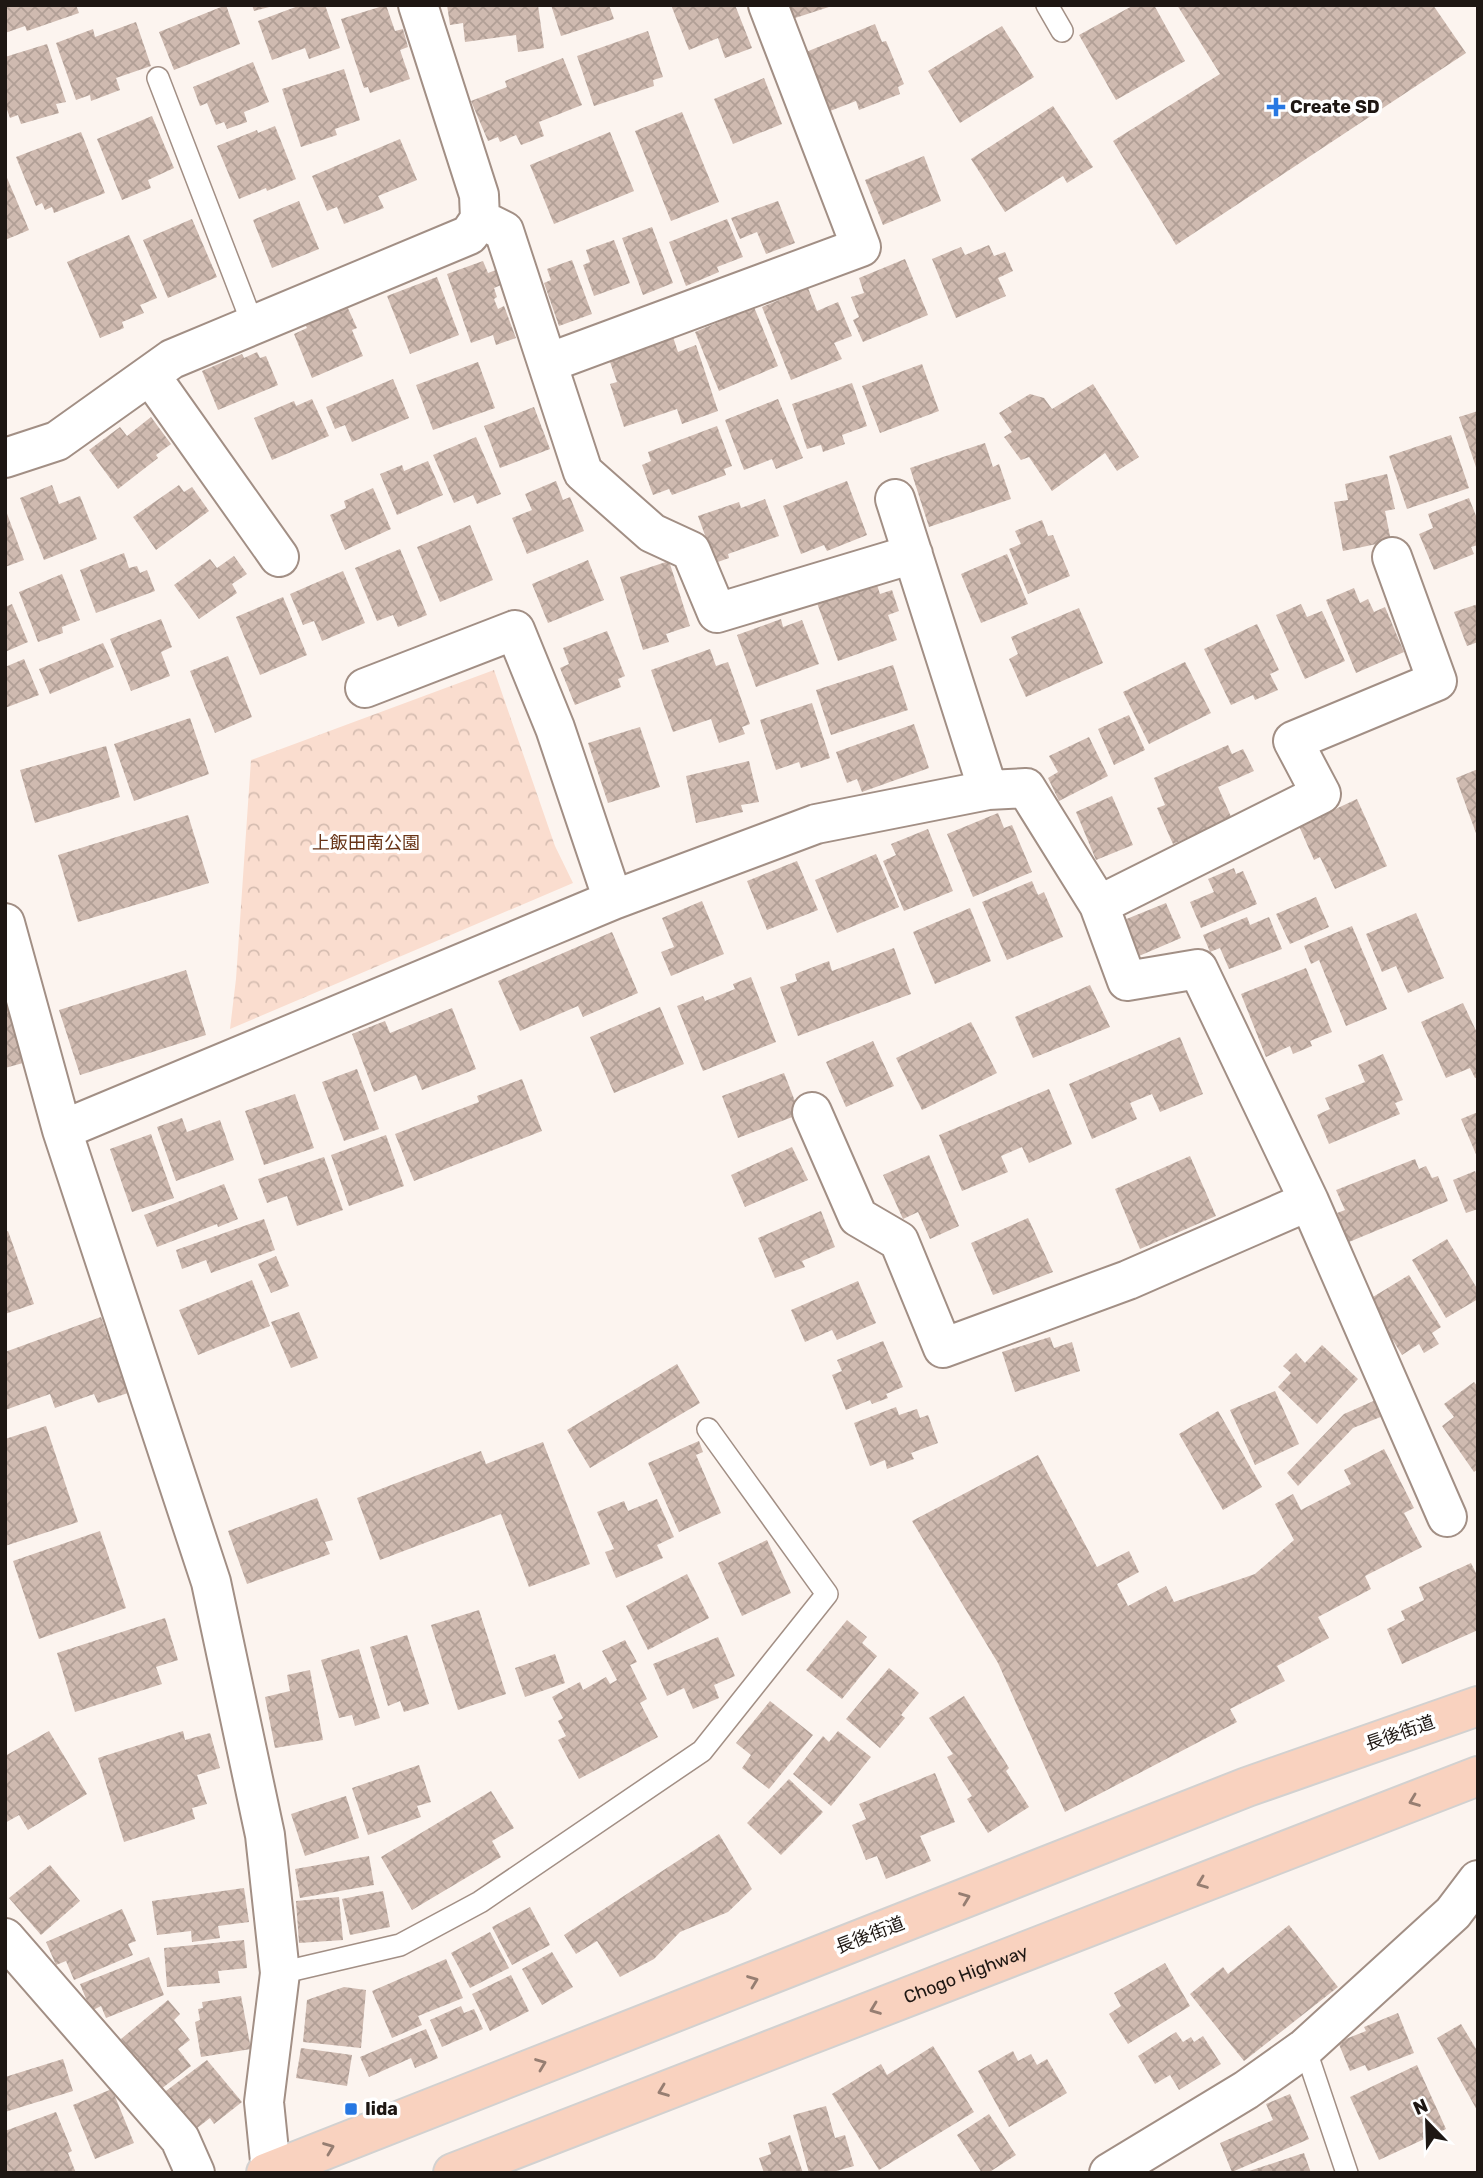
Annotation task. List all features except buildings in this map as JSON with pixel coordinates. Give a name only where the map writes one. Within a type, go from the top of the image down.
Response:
[{"type":"main road","name":"長後街道","points":[[269,2172],[1247,1787],[1478,1706]]},
{"type":"main road","name":"Chogo Highway","points":[[453,2173],[1478,1776]]},
{"type":"street","points":[[5,458],[57,440],[173,359],[469,235],[480,219],[478,195],[418,5]]},
{"type":"street","points":[[548,363],[862,247],[768,5]]},
{"type":"street","points":[[480,219],[504,231],[583,472],[652,533],[691,551],[717,613],[913,554]]},
{"type":"street","points":[[150,374],[279,557]]},
{"type":"street","points":[[895,499],[988,790]]},
{"type":"street","points":[[1099,905],[1321,794],[1293,741],[1437,681],[1392,557]]},
{"type":"street","points":[[365,688],[515,630],[555,728],[612,900]]},
{"type":"street","points":[[62,1130],[612,900],[816,824],[988,790],[1026,788],[1099,905],[1127,981],[1198,969],[1309,1201],[1447,1517]]},
{"type":"street","points":[[5,923],[62,1130],[211,1582],[265,1835],[280,1973],[264,2102],[269,2172]]},
{"type":"street","points":[[811,1112],[858,1217],[899,1241],[943,1348],[1128,1280],[1309,1201]]},
{"type":"street","points":[[1109,2173],[1247,2090],[1305,2048],[1453,1913],[1478,1880]]},
{"type":"street","points":[[5,1938],[180,2139],[195,2173]]},
{"type":"lane","points":[[1047,5],[1062,31]]},
{"type":"lane","points":[[158,78],[253,326]]},
{"type":"lane","points":[[280,1973],[400,1945],[480,1902],[702,1751],[827,1594],[708,1429]]},
{"type":"lane","points":[[1305,2048],[1347,2173]]},
{"type":"green space","name":"上飯田南公園","points":[[494,670],[555,846],[573,883],[230,1029],[251,760]]},
{"type":"place","name":"Create SD","points":[[1276,107]]},
{"type":"place","name":"Iida","points":[[351,2109]]}]
